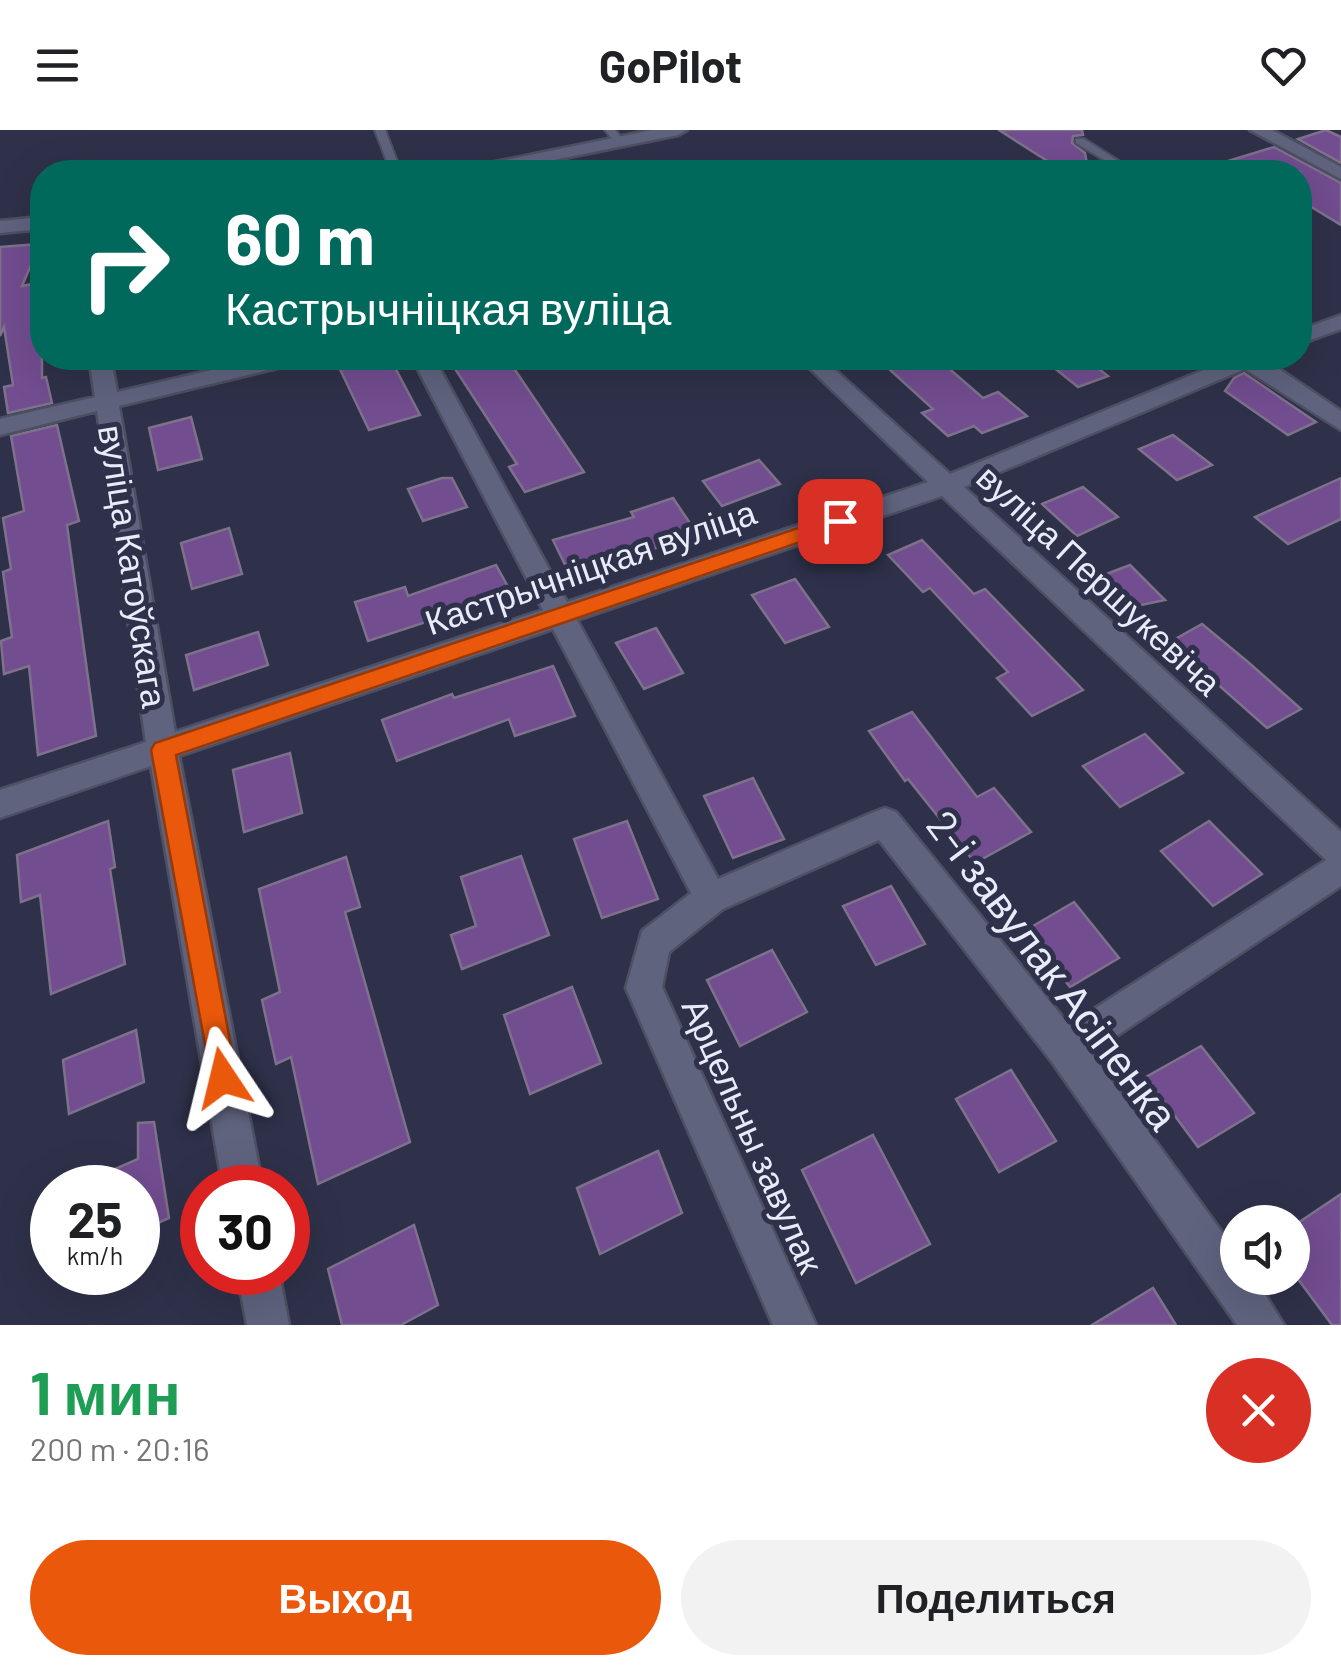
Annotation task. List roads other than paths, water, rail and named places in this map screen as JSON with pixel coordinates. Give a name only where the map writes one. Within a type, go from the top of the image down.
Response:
[{"type":"street","points":[[556,160],[598,154],[615,136],[678,130]]},
{"type":"street","points":[[1262,130],[1341,174]]},
{"type":"street","points":[[0,227],[30,223]]},
{"type":"street","points":[[1312,333],[1341,321]]},
{"type":"street","name":"вуліца Катоўскага","points":[[102,370],[163,750],[239,1165]]},
{"type":"street","points":[[0,426],[239,370]]},
{"type":"street","points":[[429,370],[711,898]]},
{"type":"street","name":"вуліца Першукевіча","points":[[823,370],[1341,853]]},
{"type":"street","name":"Кастрычніцкая вуліца","points":[[0,804],[944,486],[1219,370]]},
{"type":"street","points":[[1265,370],[1341,422]]},
{"type":"street","name":"2-і завулак Асіпенка","points":[[711,898],[885,822],[1065,1049],[1262,1325]]},
{"type":"street","points":[[1065,1049],[1341,868]]},
{"type":"street","name":"Арцельны завулак","points":[[711,898],[654,942],[644,988],[795,1325]]},
{"type":"street","points":[[262,1295],[268,1325]]},
{"type":"lane","points":[[380,130],[391,160]]},
{"type":"lane","points":[[1080,141],[1112,160]]}]
